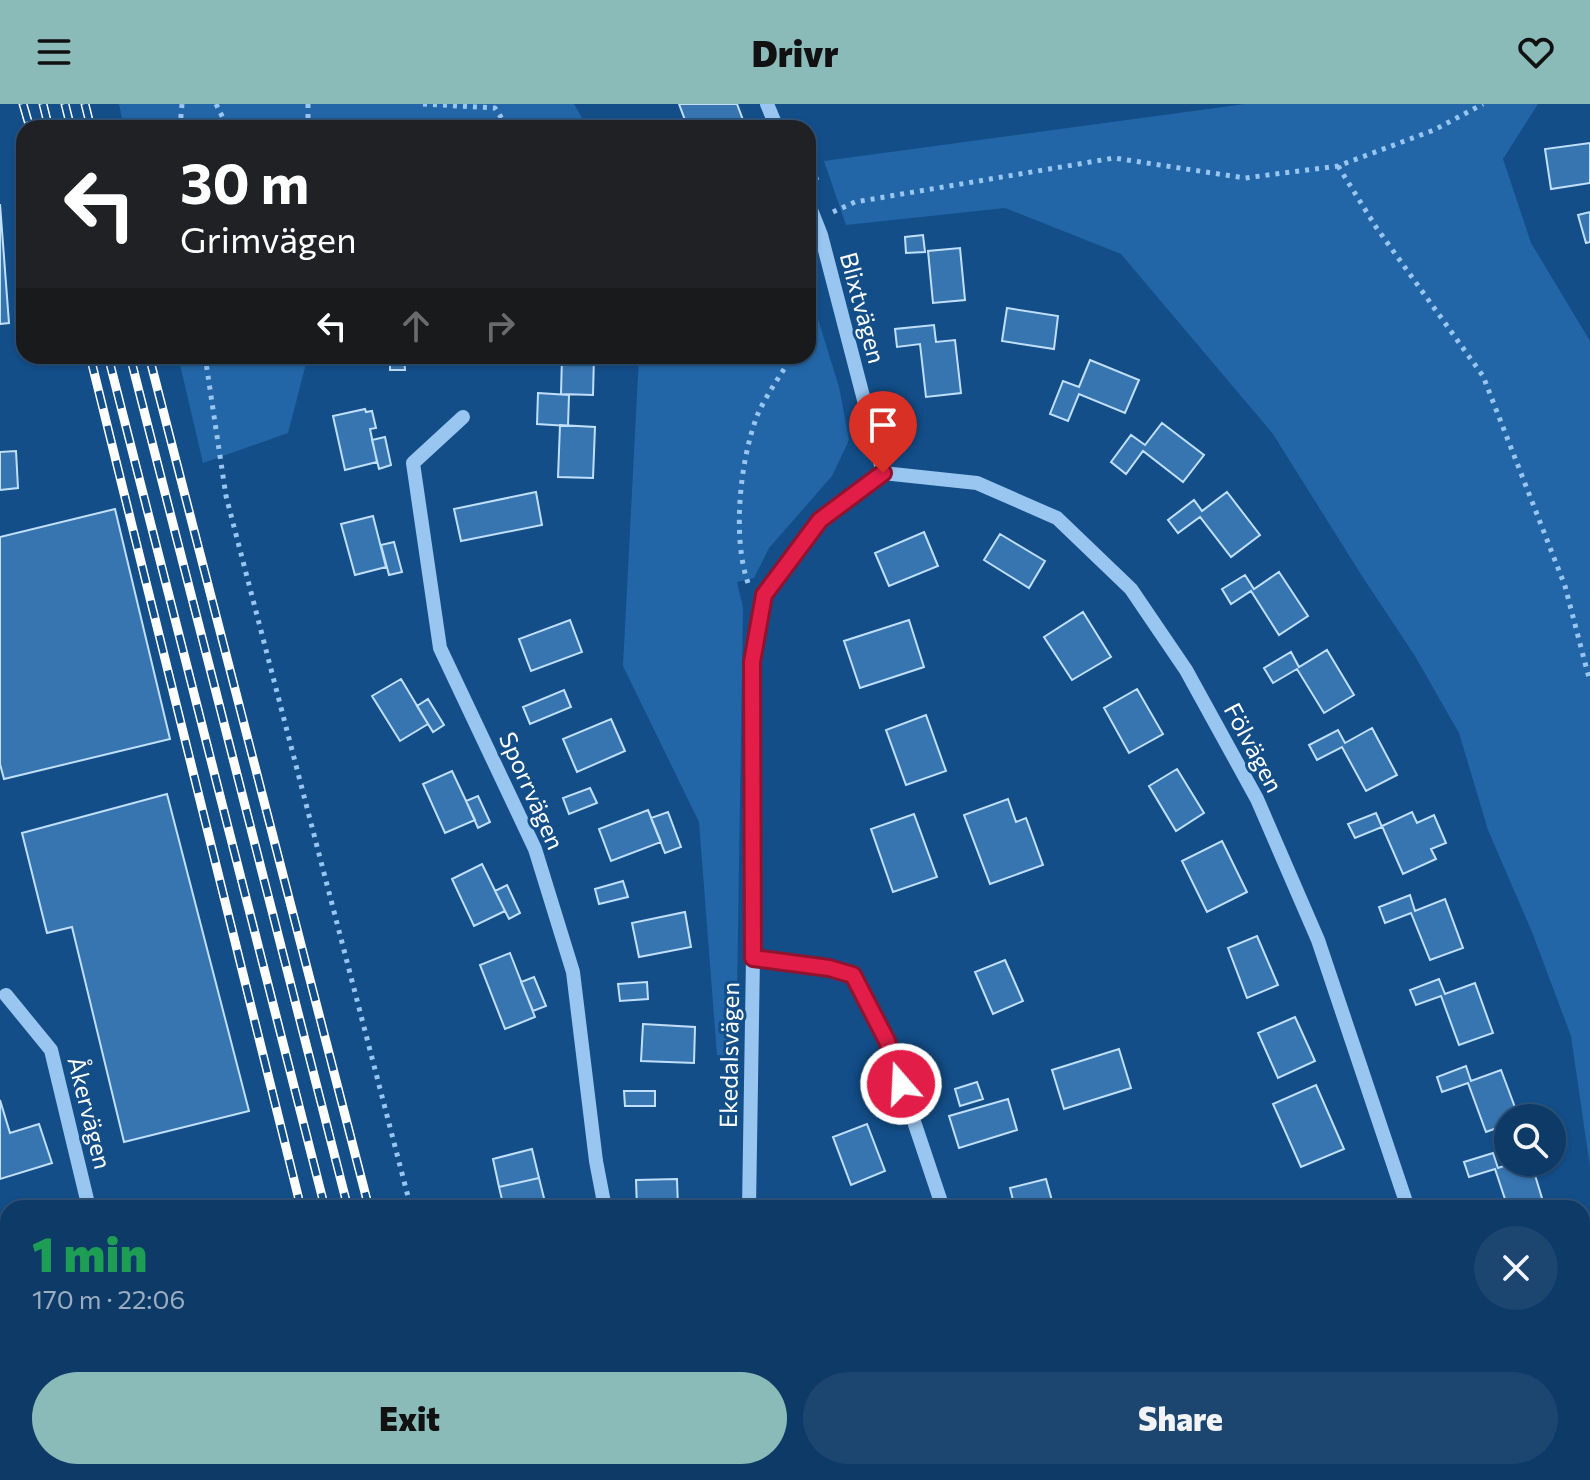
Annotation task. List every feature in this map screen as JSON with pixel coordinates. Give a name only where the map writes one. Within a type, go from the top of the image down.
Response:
[{"type":"street","name":"Blixtvägen","points":[[816,220],[883,473]]},
{"type":"street","name":"Sporrvägen","points":[[463,417],[413,463],[440,648],[535,849],[573,972],[603,1200]]},
{"type":"street","name":"Ekedalsvägen","points":[[749,1200],[753,958],[752,662],[764,595],[820,520],[883,473]]},
{"type":"street","name":"Fölvägen","points":[[883,473],[977,483],[1057,518],[1131,589],[1186,670],[1257,799],[1318,940],[1405,1200]]},
{"type":"street","points":[[753,958],[829,968],[853,975],[887,1041],[940,1200]]},
{"type":"street","name":"Åkervägen","points":[[6,995],[51,1050],[87,1200]]},
{"type":"path","points":[[423,104],[495,108],[503,120]]},
{"type":"path","points":[[816,220],[855,202],[1114,158],[1245,178],[1338,166],[1434,130],[1483,104]]},
{"type":"path","points":[[1338,166],[1376,227],[1483,376],[1565,586],[1590,682]]},
{"type":"path","points":[[206,364],[226,496],[409,1200]]},
{"type":"path","points":[[764,595],[755,592],[745,574],[740,526],[741,475],[758,415],[787,364]]},
{"type":"shaded area","points":[[119,104],[574,104],[583,120],[122,120]]},
{"type":"shaded area","points":[[1245,104],[1538,104],[1503,159],[1531,243],[1590,341],[1590,1167],[1571,1036],[1532,932],[1488,830],[1459,733],[1415,656],[1273,434],[1121,254],[1005,208],[846,225],[824,161]]},
{"type":"shaded area","points":[[816,313],[839,387],[849,440],[832,476],[769,548],[754,578],[737,582],[743,608],[736,1058],[717,1055],[699,822],[623,666],[639,364],[816,364]]},
{"type":"shaded area","points":[[180,364],[306,364],[288,433],[203,463]]},
{"type":"building","points":[[679,104],[737,104],[743,120],[685,120]]},
{"type":"building","points":[[1590,143],[1590,183],[1551,189],[1545,149]]},
{"type":"building","points":[[0,204],[9,323],[0,324]]},
{"type":"building","points":[[1590,212],[1590,242],[1586,243],[1578,215]]},
{"type":"building","points":[[923,235],[925,252],[906,253],[905,237]]},
{"type":"building","points":[[960,248],[965,300],[933,303],[928,251]]},
{"type":"building","points":[[1007,308],[1058,316],[1054,349],[1002,341]]},
{"type":"building","points":[[934,325],[936,342],[955,340],[961,393],[926,397],[920,344],[897,347],[895,329]]},
{"type":"building","points":[[1090,360],[1139,380],[1125,413],[1079,394],[1068,421],[1050,414],[1063,381],[1079,387]]},
{"type":"building","points":[[390,364],[405,364],[405,370],[390,370]]},
{"type":"building","points":[[562,364],[594,364],[593,395],[561,394]]},
{"type":"building","points":[[538,393],[569,395],[568,426],[537,424]]},
{"type":"building","points":[[365,409],[366,412],[372,411],[376,428],[370,429],[377,462],[345,470],[333,416]]},
{"type":"building","points":[[1162,423],[1204,455],[1183,482],[1143,451],[1126,474],[1111,462],[1131,435],[1145,445]]},
{"type":"building","points":[[560,425],[595,427],[593,478],[558,477]]},
{"type":"building","points":[[385,437],[391,465],[379,469],[372,440]]},
{"type":"building","points":[[16,451],[18,488],[0,490],[0,452]]},
{"type":"building","points":[[536,492],[542,525],[461,541],[454,509]]},
{"type":"building","points":[[1227,492],[1260,535],[1231,557],[1200,517],[1178,533],[1168,520],[1194,500],[1202,511]]},
{"type":"building","points":[[115,509],[170,739],[4,779],[0,764],[0,537]]},
{"type":"building","points":[[373,516],[386,567],[355,575],[341,524]]},
{"type":"building","points":[[924,532],[938,566],[889,586],[875,553]]},
{"type":"building","points":[[1000,534],[1045,561],[1029,588],[984,560]]},
{"type":"building","points":[[394,542],[402,572],[389,575],[381,545]]},
{"type":"building","points":[[1279,572],[1308,616],[1279,635],[1251,591],[1231,604],[1222,589],[1245,575],[1254,589]]},
{"type":"building","points":[[1083,612],[1111,657],[1072,680],[1044,637]]},
{"type":"building","points":[[570,620],[582,652],[531,671],[519,639]]},
{"type":"building","points":[[909,620],[924,667],[860,688],[844,641]]},
{"type":"building","points":[[1327,650],[1354,695],[1324,713],[1297,669],[1273,683],[1264,668],[1291,652],[1299,667]]},
{"type":"building","points":[[401,679],[428,724],[400,741],[372,696]]},
{"type":"building","points":[[1137,689],[1163,734],[1129,753],[1104,708]]},
{"type":"building","points":[[564,690],[571,707],[530,724],[523,707]]},
{"type":"building","points":[[428,699],[444,725],[433,732],[417,706]]},
{"type":"building","points":[[926,715],[946,771],[906,785],[886,730]]},
{"type":"building","points":[[611,719],[625,751],[577,772],[563,739]]},
{"type":"building","points":[[1372,728],[1397,775],[1366,791],[1342,747],[1317,760],[1309,745],[1338,730],[1345,743]]},
{"type":"building","points":[[1177,769],[1204,813],[1176,831],[1149,786]]},
{"type":"building","points":[[452,771],[475,820],[445,833],[423,784]]},
{"type":"building","points":[[590,788],[597,803],[569,814],[563,798]]},
{"type":"building","points":[[167,794],[249,1111],[124,1142],[72,927],[47,933],[22,833]]},
{"type":"building","points":[[478,796],[490,822],[478,828],[466,801]]},
{"type":"building","points":[[1008,799],[1016,822],[1026,818],[1043,865],[990,884],[964,815]]},
{"type":"building","points":[[648,810],[661,842],[611,861],[599,829]]},
{"type":"building","points":[[668,812],[681,847],[665,853],[651,818]]},
{"type":"building","points":[[1412,812],[1417,823],[1434,815],[1446,843],[1431,849],[1436,859],[1403,874],[1382,826]]},
{"type":"building","points":[[1376,813],[1382,827],[1355,838],[1348,824]]},
{"type":"building","points":[[914,814],[937,877],[893,892],[871,829]]},
{"type":"building","points":[[1222,841],[1247,892],[1207,912],[1182,861]]},
{"type":"building","points":[[482,864],[505,911],[474,926],[452,879]]},
{"type":"building","points":[[623,881],[628,897],[599,904],[595,889]]},
{"type":"building","points":[[507,885],[520,913],[509,919],[495,891]]},
{"type":"building","points":[[1410,895],[1415,911],[1445,899],[1463,948],[1430,960],[1411,913],[1385,923],[1379,907]]},
{"type":"building","points":[[685,912],[691,947],[639,957],[632,923]]},
{"type":"building","points":[[1257,936],[1278,985],[1247,998],[1228,948]]},
{"type":"building","points":[[510,953],[535,1017],[505,1029],[480,965]]},
{"type":"building","points":[[1005,960],[1023,1001],[993,1014],[975,972]]},
{"type":"building","points":[[534,977],[546,1006],[533,1011],[521,982]]},
{"type":"building","points":[[1439,979],[1445,994],[1475,983],[1493,1033],[1459,1045],[1441,996],[1416,1005],[1410,990]]},
{"type":"building","points":[[647,982],[648,999],[620,1001],[618,984]]},
{"type":"building","points":[[1295,1017],[1315,1061],[1278,1078],[1258,1033]]},
{"type":"building","points":[[643,1024],[695,1027],[694,1063],[641,1061]]},
{"type":"building","points":[[1119,1049],[1131,1088],[1064,1109],[1052,1070]]},
{"type":"building","points":[[1466,1066],[1471,1081],[1501,1070],[1514,1104],[1494,1104],[1494,1129],[1486,1132],[1468,1083],[1442,1092],[1437,1077]]},
{"type":"building","points":[[977,1082],[983,1099],[960,1106],[955,1089]]},
{"type":"building","points":[[1316,1085],[1344,1149],[1301,1167],[1273,1104]]},
{"type":"building","points":[[624,1091],[655,1091],[655,1106],[625,1106]]},
{"type":"building","points":[[1008,1099],[1017,1130],[959,1148],[949,1116]]},
{"type":"building","points":[[0,1100],[10,1133],[39,1124],[52,1163],[0,1179]]},
{"type":"building","points":[[867,1124],[885,1171],[851,1185],[833,1137]]},
{"type":"building","points":[[532,1149],[539,1178],[499,1187],[493,1159]]},
{"type":"building","points":[[1493,1153],[1494,1169],[1469,1177],[1464,1162]]},
{"type":"building","points":[[1497,1176],[1535,1176],[1543,1200],[1505,1200]]},
{"type":"building","points":[[539,1178],[544,1200],[502,1200],[499,1187]]},
{"type":"building","points":[[677,1179],[678,1200],[637,1200],[636,1180]]},
{"type":"building","points":[[1046,1179],[1052,1200],[1013,1200],[1010,1188]]},
{"type":"railway","points":[[23,104],[28,120]]},
{"type":"railway","points":[[43,104],[47,120]]},
{"type":"railway","points":[[65,104],[69,120]]},
{"type":"railway","points":[[85,104],[89,120]]},
{"type":"railway","points":[[92,364],[299,1200]]},
{"type":"railway","points":[[110,364],[323,1200]]},
{"type":"railway","points":[[132,364],[346,1200]]},
{"type":"railway","points":[[151,364],[367,1200]]},
{"type":"route","points":[[883,473],[820,520],[764,595],[752,662],[753,958],[829,968],[853,975],[887,1041],[901,1084]]}]
